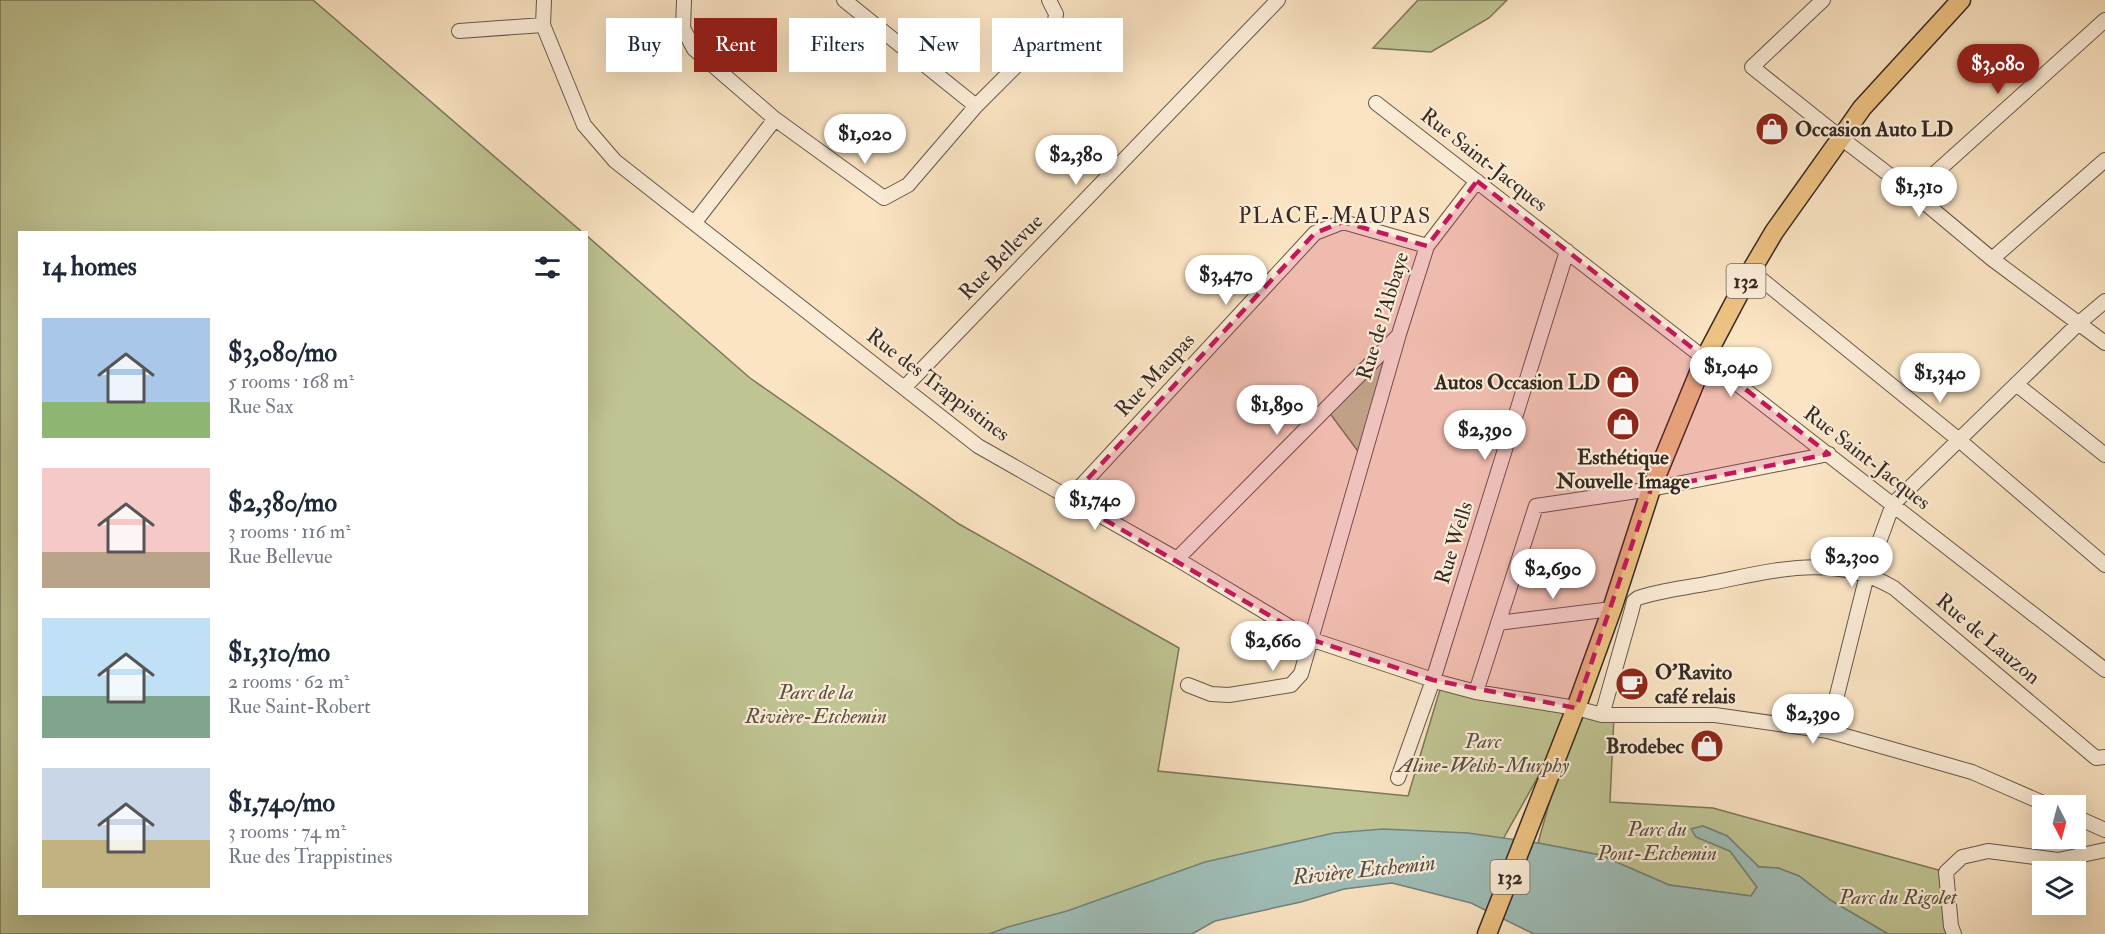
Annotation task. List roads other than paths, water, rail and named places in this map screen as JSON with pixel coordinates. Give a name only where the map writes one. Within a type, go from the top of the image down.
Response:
[{"type":"main road","name":"132","points":[[1487,934],[1576,708],[1612,609],[1651,489],[1705,358],[1751,271],[1780,224],[1862,108],[1961,0]]},
{"type":"street","name":"Rue des Trappistines","points":[[544,0],[543,26],[584,125],[615,161],[978,446],[1177,559],[1310,639],[1476,692],[1576,708],[1602,715],[1715,715],[1828,732],[1972,772],[2032,798]]},
{"type":"street","points":[[684,0],[683,28],[694,49],[775,118],[884,198],[908,184],[976,106],[1054,28],[1056,14],[1049,0]]},
{"type":"street","points":[[844,0],[976,106]]},
{"type":"street","points":[[1822,0],[1752,67],[1913,193],[1992,259],[2105,343]]},
{"type":"street","name":"Rue Bellevue","points":[[904,388],[1270,2]]},
{"type":"street","points":[[1913,193],[2105,20]]},
{"type":"street","points":[[459,31],[543,26]]},
{"type":"street","name":"Rue Saint-Jacques","points":[[1376,103],[2105,670]]},
{"type":"street","points":[[695,222],[775,118]]},
{"type":"street","points":[[1992,259],[2105,160]]},
{"type":"street","name":"Rue de l'Abbaye","points":[[1188,685],[1211,694],[1229,695],[1291,685],[1301,674],[1399,334],[1427,246],[1477,181]]},
{"type":"street","name":"Rue Maupas","points":[[1069,499],[1315,233],[1343,222],[1427,246]]},
{"type":"street","name":"Rue Wells","points":[[1398,778],[1433,680],[1567,251]]},
{"type":"street","points":[[1751,271],[2103,558]]},
{"type":"street","points":[[1828,732],[1867,575],[1893,504],[2105,300]]},
{"type":"street","points":[[1177,559],[1399,334]]},
{"type":"street","points":[[2016,384],[2105,455]]},
{"type":"street","points":[[1476,692],[1536,506],[1651,489],[1829,454]]},
{"type":"street","name":"Rue de Lauzon","points":[[1602,715],[1634,601],[1638,598],[1805,566],[1827,567],[1867,575],[1894,588],[2096,758],[2105,756]]},
{"type":"street","points":[[1498,623],[1612,609]]},
{"type":"street","points":[[2086,821],[2105,830]]},
{"type":"street","points":[[1954,934],[1951,926],[1946,872],[1962,857],[1988,851],[2058,860],[2105,850]]},
{"type":"water","name":"Rivière Etchemin","points":[[1703,826],[1727,836],[1759,867],[1778,868],[1799,876],[1830,900],[1888,934],[1534,934],[1471,903],[1392,883],[1344,889],[1301,902],[1215,921],[1192,934],[989,934],[1067,911],[1205,862],[1334,833],[1383,829],[1468,833],[1538,843],[1600,855],[1669,885],[1751,896],[1757,887],[1730,851],[1696,837],[1691,829]]},
{"type":"place","name":"Occasion Auto LD","points":[[1772,129]]},
{"type":"place","name":"Autos Occasion LD","points":[[1623,382]]},
{"type":"place","name":"Esthétique Nouvelle Image","points":[[1623,424]]},
{"type":"place","name":"O'Ravito café relais","points":[[1632,684]]},
{"type":"place","name":"Brodebec","points":[[1707,746]]},
{"type":"district","name":"PLACE-MAUPAS","points":[[1335,216]]},
{"type":"park label","name":"Parc de la Rivière-Etchemin","points":[[816,704]]},
{"type":"park label","name":"Parc Aline-Welsh-Murphy","points":[[1483,753]]},
{"type":"park label","name":"Parc du Pont-Etchemin","points":[[1657,841]]},
{"type":"park label","name":"Parc du Rigolet","points":[[1898,897]]}]
